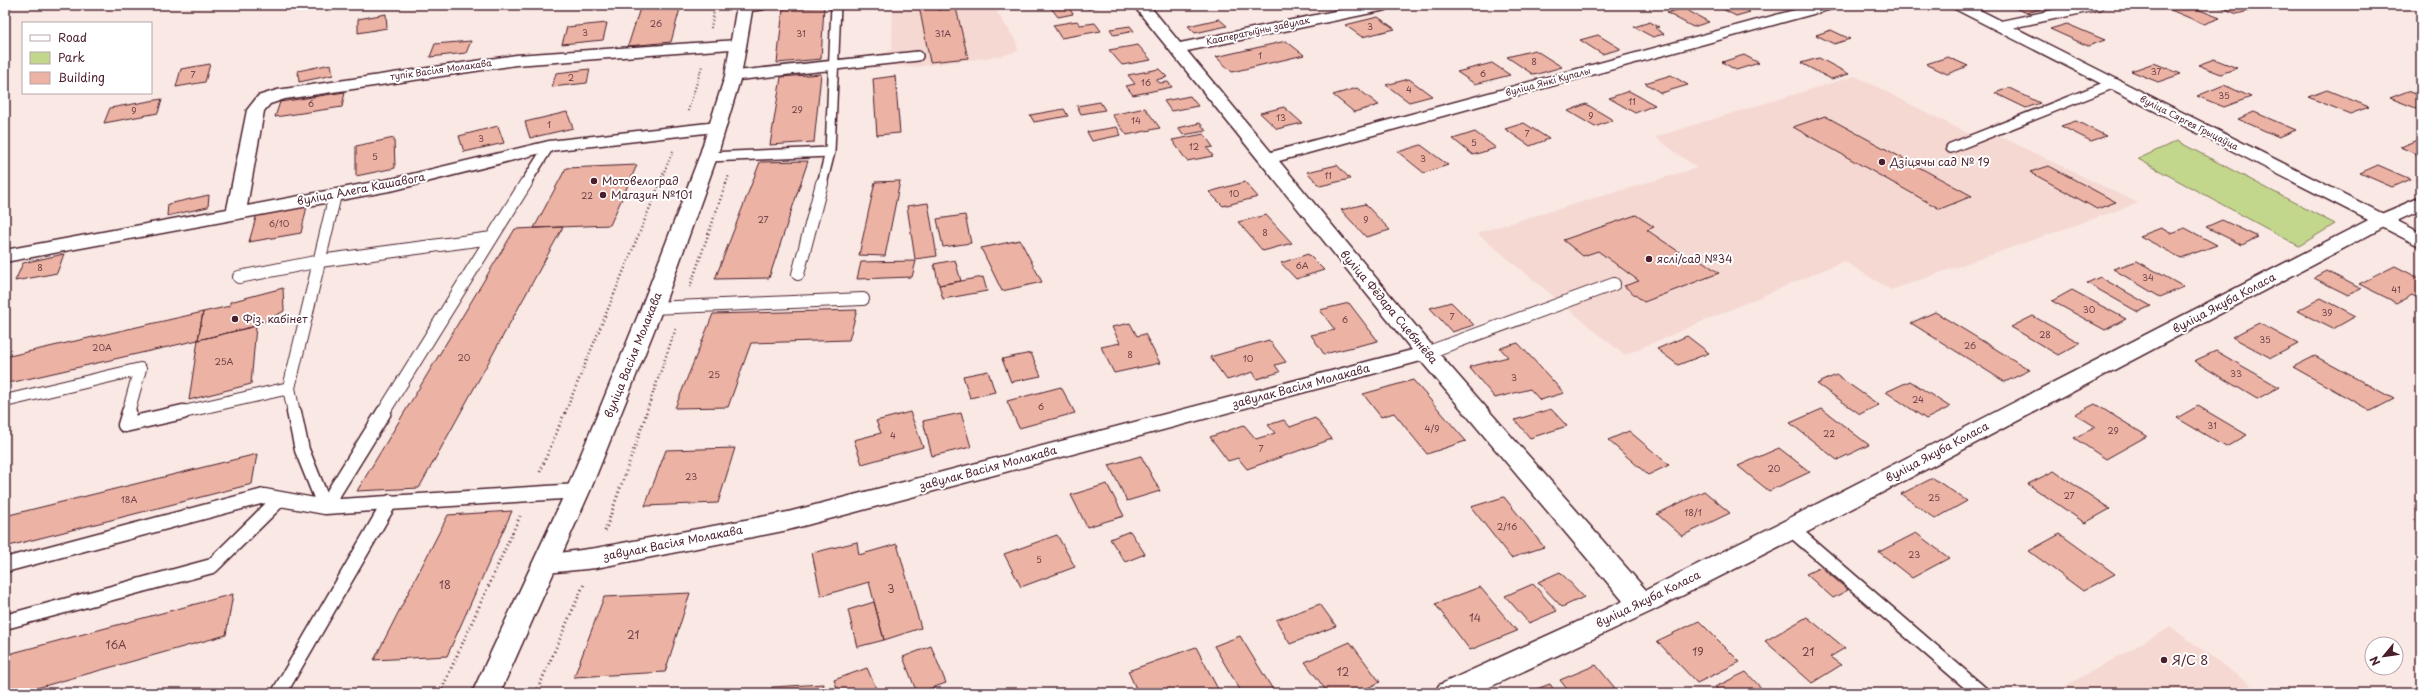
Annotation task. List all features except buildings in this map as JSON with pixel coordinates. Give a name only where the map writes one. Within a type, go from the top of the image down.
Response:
[{"type":"street","name":"вуліца Фёдара Сцебянёва","points":[[1141,5],[1426,353],[1642,604]]},
{"type":"street","name":"Кааператыўны завулак","points":[[1177,48],[1386,5]]},
{"type":"street","name":"вуліца Янкі Купалы","points":[[1267,159],[1830,5]]},
{"type":"street","name":"вуліца Сяргея Грыцаўца","points":[[1958,5],[2421,241]]},
{"type":"street","name":"вуліца Васіля Молакава","points":[[486,693],[578,491],[652,308],[708,157],[733,76],[738,45],[751,6]]},
{"type":"street","name":"тупік Васіля Молакава","points":[[236,213],[256,110],[264,100],[283,94],[363,81],[516,60],[738,45]]},
{"type":"street","name":"вуліца Алега Кашавога","points":[[5,256],[395,184],[549,146],[717,127]]},
{"type":"street","name":"вуліца Якуба Коласа","points":[[1449,693],[1642,604],[1791,529],[2382,221],[2421,203]]},
{"type":"street","name":"завулак Васіля Молакава","points":[[546,563],[596,558],[788,521],[1426,353]]},
{"type":"lane","points":[[798,274],[830,152],[836,5]]},
{"type":"lane","points":[[1999,26],[2099,5]]},
{"type":"lane","points":[[733,76],[918,56]]},
{"type":"lane","points":[[1951,148],[2112,84]]},
{"type":"lane","points":[[325,507],[549,146]]},
{"type":"lane","points":[[708,157],[830,152]]},
{"type":"lane","points":[[325,507],[302,450],[289,388],[335,195]]},
{"type":"lane","points":[[239,277],[320,261],[492,238]]},
{"type":"lane","points":[[1426,353],[1614,284]]},
{"type":"lane","points":[[652,308],[683,308],[863,299]]},
{"type":"lane","points":[[5,401],[140,369],[125,425],[289,388]]},
{"type":"lane","points":[[5,565],[264,496],[325,507],[578,491]]},
{"type":"lane","points":[[5,622],[212,566],[280,499]]},
{"type":"lane","points":[[279,693],[390,502]]},
{"type":"lane","points":[[1791,529],[1981,693]]},
{"type":"path","points":[[440,693],[531,493],[682,130],[708,47],[715,5]]},
{"type":"path","points":[[536,693],[596,558],[736,156]]},
{"type":"shaded area","points":[[893,5],[992,5],[1016,41],[1018,51],[1001,56],[913,67],[885,65],[884,54],[892,49]]},
{"type":"shaded area","points":[[1855,76],[1981,140],[1997,135],[2138,203],[1891,290],[1844,261],[1624,355],[1477,233],[1697,168],[1655,137]]},
{"type":"shaded area","name":"Я/С 8","points":[[2171,627],[2261,693],[2053,693]]},
{"type":"green space","points":[[2177,141],[2335,224],[2299,246],[2138,159]]},
{"type":"place","name":"Дзіцячы сад № 19","points":[[1882,162]]},
{"type":"place","name":"Мотовелоград","points":[[594,181]]},
{"type":"place","name":"Магазин №101","points":[[603,195]]},
{"type":"place","name":"яслі/сад №34","points":[[1649,259]]},
{"type":"place","name":"Фіз. кабінет","points":[[235,319]]},
{"type":"place","name":"Я/С 8","points":[[2164,660]]}]
